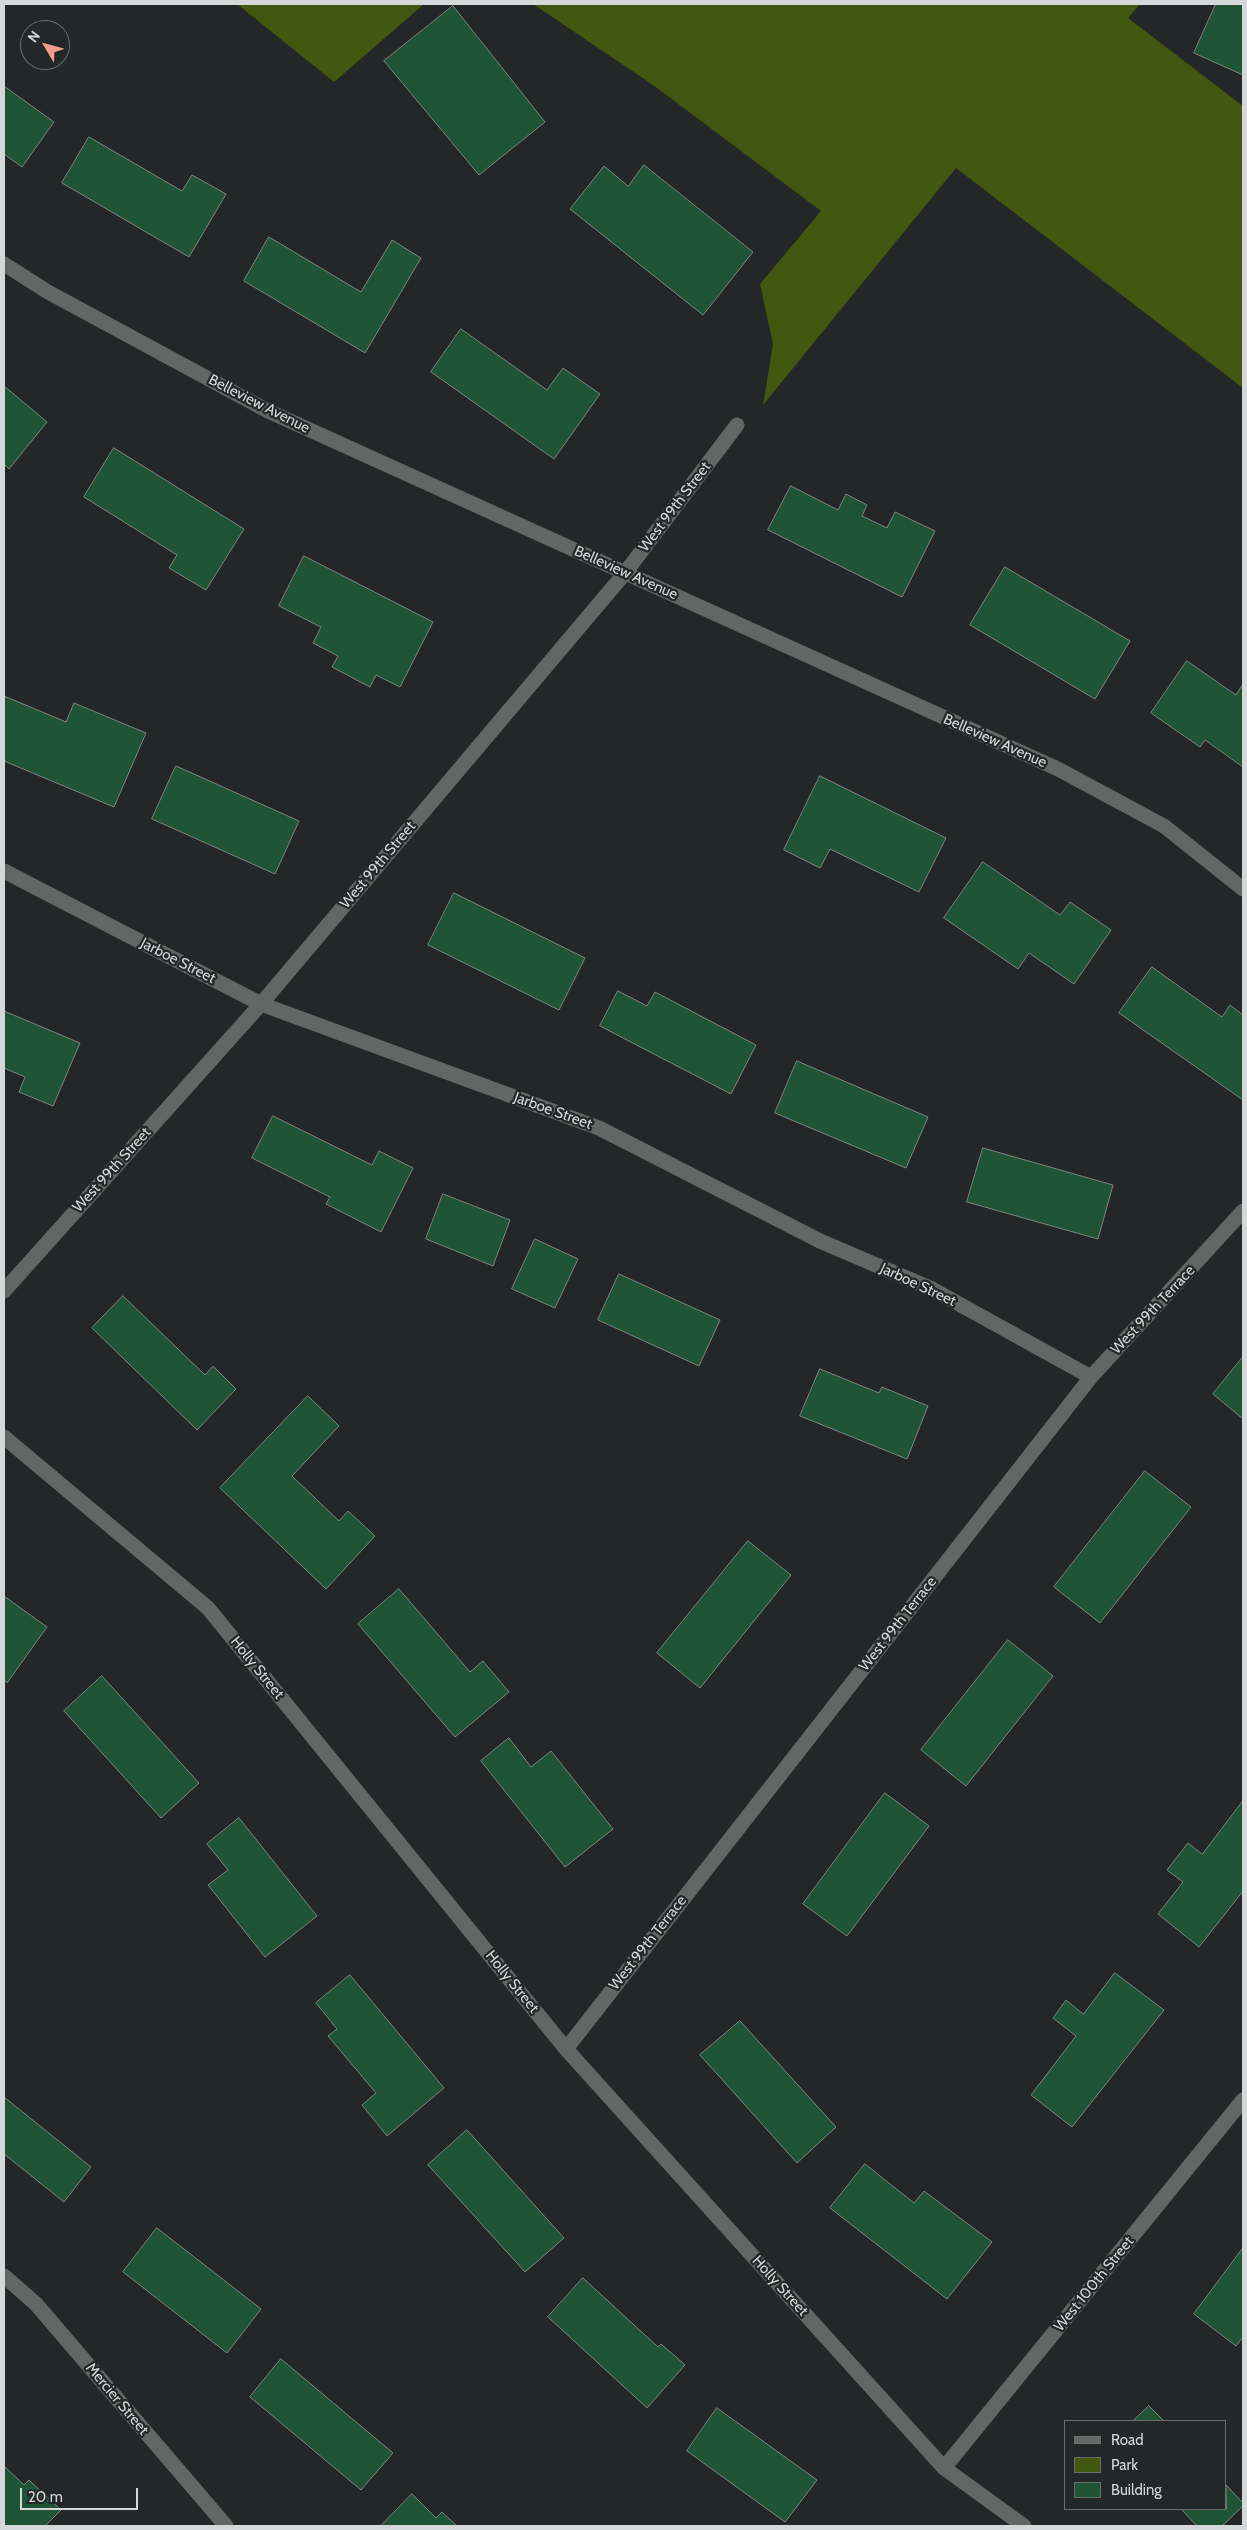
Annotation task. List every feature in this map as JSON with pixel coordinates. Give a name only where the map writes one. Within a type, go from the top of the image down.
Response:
[{"type":"street","name":"Belleview Avenue","points":[[4,264],[48,292],[268,411],[1058,769],[1164,826],[1243,889]]},
{"type":"street","name":"West 99th Street","points":[[4,1291],[261,1004],[625,573],[737,426]]},
{"type":"street","name":"Jarboe Street","points":[[4,871],[261,1004],[599,1128],[820,1241],[932,1290],[1091,1377]]},
{"type":"street","name":"West 99th Terrace","points":[[566,2049],[1091,1377],[1243,1212]]},
{"type":"street","name":"Holly Street","points":[[4,1437],[208,1608],[566,2049],[944,2468],[1024,2526]]},
{"type":"street","name":"West 100th Street","points":[[944,2468],[1243,2100]]},
{"type":"street","name":"Mercier Street","points":[[4,2276],[36,2304],[226,2526]]},
{"type":"green space","points":[[237,4],[424,4],[334,82]]},
{"type":"green space","points":[[533,4],[1140,4],[1128,18],[1243,106],[1243,388],[956,168],[763,405],[773,344],[760,284],[821,211],[653,85]]},
{"type":"building","points":[[1216,4],[1243,4],[1243,75],[1194,53]]},
{"type":"building","points":[[453,6],[545,122],[479,175],[384,61]]},
{"type":"building","points":[[4,86],[54,122],[22,167],[4,154]]},
{"type":"building","points":[[89,137],[182,191],[192,175],[226,194],[189,257],[62,183]]},
{"type":"building","points":[[644,165],[753,252],[703,315],[570,209],[604,166],[628,186]]},
{"type":"building","points":[[269,237],[361,292],[392,240],[421,258],[365,353],[244,281]]},
{"type":"building","points":[[461,329],[547,390],[563,368],[600,394],[554,459],[431,372]]},
{"type":"building","points":[[4,386],[47,422],[9,469],[4,464]]},
{"type":"building","points":[[114,448],[244,529],[206,590],[169,568],[177,555],[84,497]]},
{"type":"building","points":[[791,486],[838,510],[846,494],[867,505],[862,516],[887,528],[895,512],[935,531],[902,597],[768,530]]},
{"type":"building","points":[[304,556],[433,622],[400,687],[376,675],[370,687],[332,667],[338,656],[313,643],[321,627],[279,606]]},
{"type":"building","points":[[1005,567],[1130,641],[1095,699],[970,625]]},
{"type":"building","points":[[1187,661],[1236,695],[1243,684],[1243,767],[1205,740],[1200,747],[1151,713]]},
{"type":"building","points":[[4,696],[66,722],[74,703],[146,733],[114,807],[4,761]]},
{"type":"building","points":[[176,766],[299,821],[275,874],[152,819]]},
{"type":"building","points":[[820,776],[946,838],[919,892],[830,849],[820,868],[784,850]]},
{"type":"building","points":[[983,862],[1060,915],[1070,902],[1111,930],[1074,984],[1029,953],[1018,969],[944,918]]},
{"type":"building","points":[[454,893],[585,958],[559,1010],[428,945]]},
{"type":"building","points":[[1152,967],[1222,1017],[1230,1005],[1243,1015],[1243,1100],[1119,1013]]},
{"type":"building","points":[[618,991],[647,1006],[655,992],[756,1045],[731,1094],[600,1026]]},
{"type":"building","points":[[4,1011],[80,1043],[53,1106],[19,1092],[25,1077],[4,1068]]},
{"type":"building","points":[[797,1061],[928,1117],[906,1168],[775,1113]]},
{"type":"building","points":[[273,1116],[372,1165],[379,1151],[413,1168],[381,1232],[326,1204],[330,1197],[252,1158]]},
{"type":"building","points":[[983,1148],[1113,1185],[1098,1239],[967,1202]]},
{"type":"building","points":[[443,1194],[510,1220],[493,1266],[426,1239]]},
{"type":"building","points":[[535,1239],[578,1259],[555,1308],[512,1289]]},
{"type":"building","points":[[619,1274],[720,1320],[699,1366],[598,1320]]},
{"type":"building","points":[[123,1296],[205,1375],[213,1366],[236,1389],[197,1430],[92,1328]]},
{"type":"building","points":[[1243,1357],[1243,1419],[1213,1394]]},
{"type":"building","points":[[820,1369],[879,1393],[882,1387],[928,1406],[907,1459],[800,1416]]},
{"type":"building","points":[[308,1396],[339,1426],[292,1476],[339,1521],[348,1511],[375,1536],[326,1589],[220,1488]]},
{"type":"building","points":[[1145,1471],[1191,1507],[1100,1623],[1054,1587]]},
{"type":"building","points":[[748,1541],[791,1575],[700,1688],[657,1653]]},
{"type":"building","points":[[399,1589],[470,1672],[483,1661],[509,1692],[455,1737],[358,1624]]},
{"type":"building","points":[[4,1596],[47,1627],[7,1683],[4,1680]]},
{"type":"building","points":[[1008,1640],[1053,1676],[966,1786],[921,1750]]},
{"type":"building","points":[[102,1676],[199,1783],[161,1818],[64,1711]]},
{"type":"building","points":[[509,1738],[531,1767],[551,1751],[613,1829],[565,1867],[481,1761]]},
{"type":"building","points":[[885,1793],[929,1826],[847,1936],[803,1904]]},
{"type":"building","points":[[1243,1801],[1243,1891],[1199,1947],[1158,1914],[1183,1882],[1167,1870],[1188,1843],[1202,1854]]},
{"type":"building","points":[[239,1818],[317,1916],[265,1957],[208,1885],[228,1870],[207,1844]]},
{"type":"building","points":[[1115,1973],[1164,2010],[1072,2127],[1031,2095],[1076,2036],[1053,2018],[1066,2000],[1083,2014]]},
{"type":"building","points":[[350,1975],[444,2088],[387,2136],[362,2105],[376,2093],[328,2036],[337,2029],[316,2003]]},
{"type":"building","points":[[740,2021],[836,2127],[797,2163],[700,2055]]},
{"type":"building","points":[[4,2097],[91,2167],[64,2202],[4,2154]]},
{"type":"building","points":[[467,2130],[564,2238],[525,2272],[428,2165]]},
{"type":"building","points":[[865,2164],[914,2203],[924,2191],[992,2242],[947,2299],[830,2208]]},
{"type":"building","points":[[157,2228],[261,2309],[227,2353],[123,2272]]},
{"type":"building","points":[[1243,2248],[1243,2337],[1236,2346],[1194,2314]]},
{"type":"building","points":[[583,2278],[658,2347],[661,2344],[685,2365],[647,2408],[548,2317]]},
{"type":"building","points":[[281,2359],[393,2453],[361,2490],[250,2397]]},
{"type":"building","points":[[1149,2406],[1163,2420],[1134,2420]]},
{"type":"building","points":[[717,2408],[817,2480],[785,2522],[687,2451]]},
{"type":"building","points":[[4,2466],[24,2485],[29,2480],[61,2510],[45,2526],[4,2526]]},
{"type":"building","points":[[1227,2486],[1243,2503],[1243,2506],[1222,2526],[1197,2526],[1182,2510],[1227,2510]]},
{"type":"building","points":[[412,2494],[436,2518],[442,2512],[457,2526],[381,2526]]}]
